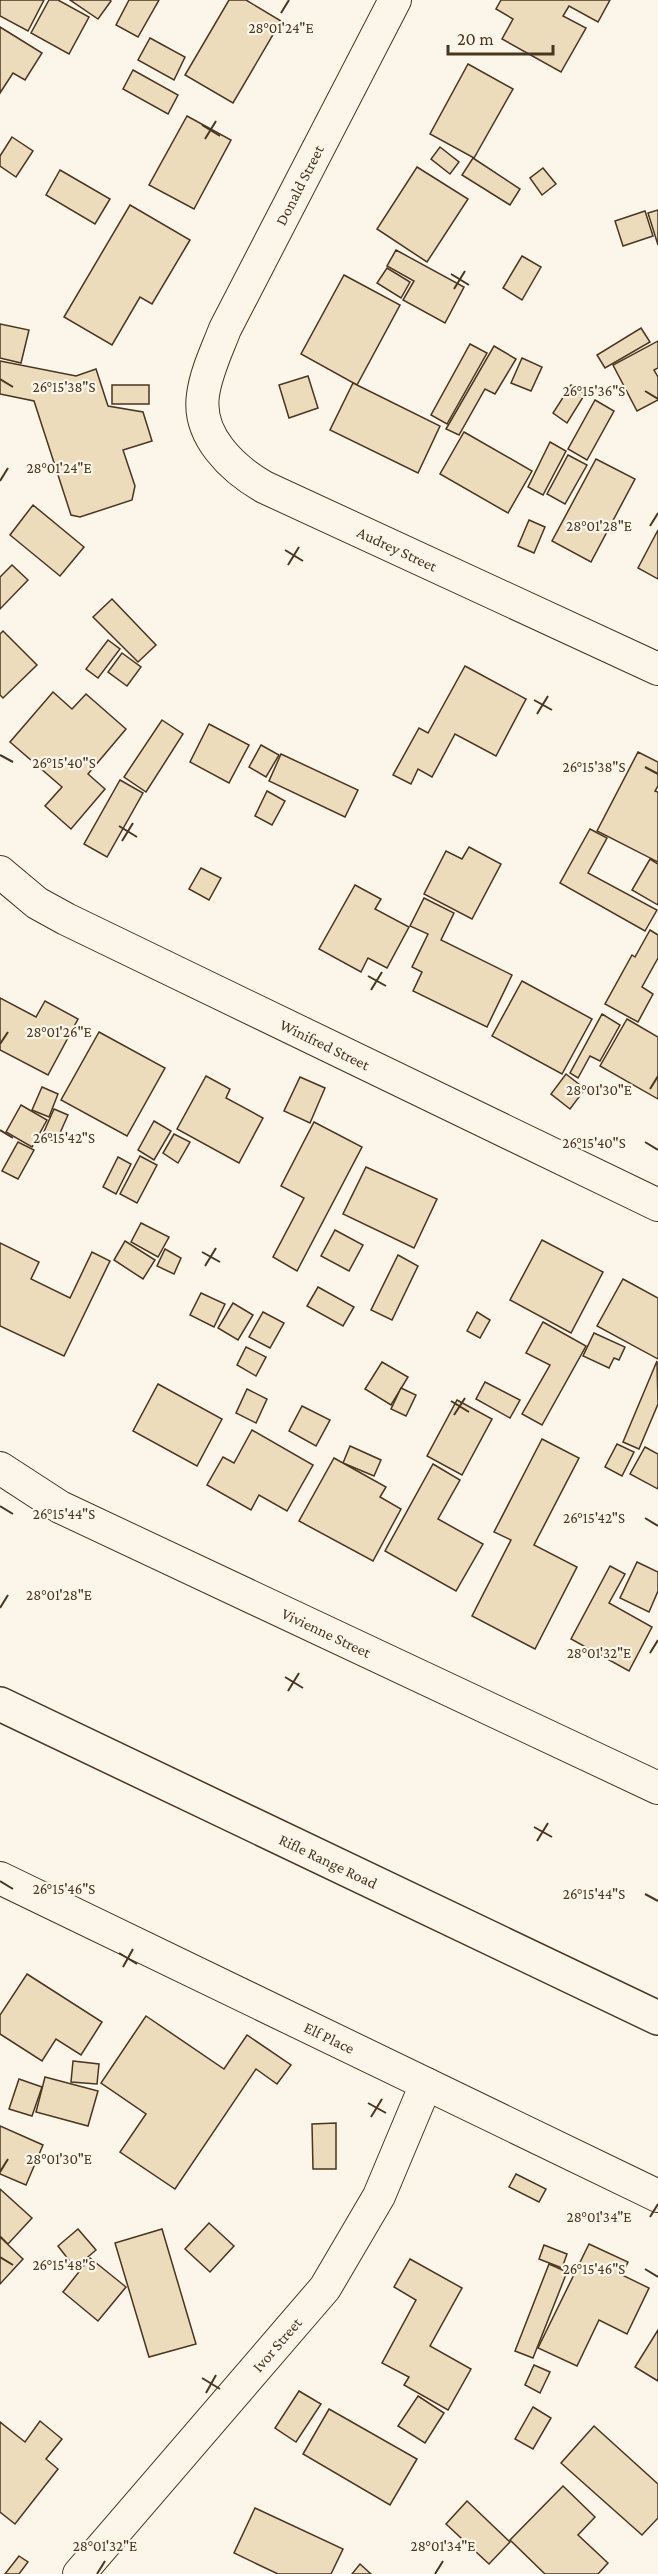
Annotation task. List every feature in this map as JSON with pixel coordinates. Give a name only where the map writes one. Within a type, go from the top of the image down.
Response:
[{"type":"main road","name":"Rifle Range Road","points":[[0,1704],[658,2018]]},
{"type":"street","name":"Donald Street","points":[[208,373],[225,328],[395,0]]},
{"type":"street","name":"Audrey Street","points":[[208,373],[202,398],[214,442],[228,462],[245,476],[658,669]]},
{"type":"street","name":"Winifred Street","points":[[0,872],[37,903],[66,919],[658,1205]]},
{"type":"street","name":"Vivienne Street","points":[[0,1468],[60,1507],[658,1788]]},
{"type":"street","name":"Elf Place","points":[[0,1878],[658,2196]]},
{"type":"street","name":"Ivor Street","points":[[80,2574],[325,2288],[379,2196],[426,2084]]},
{"type":"building","points":[[0,0],[44,0],[28,31],[0,16]]},
{"type":"building","points":[[49,0],[58,0],[89,17],[69,54],[31,33]]},
{"type":"building","points":[[70,0],[110,0],[111,1],[98,19]]},
{"type":"building","points":[[129,0],[159,0],[138,37],[116,25]]},
{"type":"building","points":[[229,0],[246,0],[281,21],[233,103],[185,75]]},
{"type":"building","points":[[501,0],[610,0],[598,22],[569,6],[563,16],[586,28],[561,72],[502,39],[513,19],[496,9]]},
{"type":"building","points":[[0,27],[42,53],[25,80],[13,73],[0,93]]},
{"type":"building","points":[[150,38],[185,57],[174,80],[138,60]]},
{"type":"building","points":[[468,64],[513,89],[474,158],[430,134]]},
{"type":"building","points":[[133,70],[178,95],[168,114],[123,89]]},
{"type":"building","points":[[187,116],[231,140],[194,209],[149,185]]},
{"type":"building","points":[[12,137],[33,151],[16,177],[0,166],[0,156]]},
{"type":"building","points":[[440,147],[459,162],[450,174],[431,159]]},
{"type":"building","points":[[473,158],[520,189],[510,205],[462,175]]},
{"type":"building","points":[[417,167],[468,199],[427,262],[377,229]]},
{"type":"building","points":[[543,168],[556,184],[542,195],[530,178]]},
{"type":"building","points":[[60,170],[110,199],[95,224],[46,195]]},
{"type":"building","points":[[130,205],[190,240],[152,304],[140,297],[112,345],[64,317]]},
{"type":"building","points":[[658,210],[658,245],[648,213]]},
{"type":"building","points":[[645,211],[653,236],[623,246],[615,221]]},
{"type":"building","points":[[396,250],[464,287],[445,323],[403,300],[414,281],[387,266]]},
{"type":"building","points":[[522,256],[541,267],[522,300],[503,288]]},
{"type":"building","points":[[387,268],[410,282],[401,298],[377,283]]},
{"type":"building","points":[[344,275],[400,305],[357,385],[301,354]]},
{"type":"building","points":[[0,324],[29,330],[21,363],[0,358]]},
{"type":"building","points":[[641,328],[650,342],[605,368],[597,355]]},
{"type":"building","points":[[658,341],[658,368],[654,370],[658,377],[658,400],[637,411],[613,365]]},
{"type":"building","points":[[470,344],[487,353],[447,424],[431,415]]},
{"type":"building","points":[[494,346],[516,359],[495,394],[485,389],[459,435],[446,429]]},
{"type":"building","points":[[522,358],[542,367],[531,391],[511,383]]},
{"type":"building","points":[[0,361],[76,376],[96,369],[108,406],[143,412],[152,441],[123,450],[135,486],[132,500],[80,517],[71,515],[34,401],[0,394]]},
{"type":"building","points":[[308,376],[318,408],[289,418],[279,385]]},
{"type":"building","points":[[353,383],[440,426],[418,473],[330,430]]},
{"type":"building","points":[[112,385],[149,385],[149,404],[112,404]]},
{"type":"building","points":[[571,385],[585,394],[567,423],[553,413]]},
{"type":"building","points":[[595,400],[614,411],[587,460],[568,449]]},
{"type":"building","points":[[464,432],[532,471],[508,513],[440,474]]},
{"type":"building","points":[[550,442],[566,451],[543,495],[528,487]]},
{"type":"building","points":[[568,455],[587,465],[565,504],[547,494]]},
{"type":"building","points":[[596,459],[635,479],[591,562],[552,541]]},
{"type":"building","points":[[33,505],[84,547],[60,576],[10,535]]},
{"type":"building","points":[[529,520],[545,527],[534,553],[518,546]]},
{"type":"building","points":[[658,530],[658,579],[638,568]]},
{"type":"building","points":[[12,565],[28,580],[0,609],[0,577]]},
{"type":"building","points":[[112,599],[156,645],[138,662],[93,617]]},
{"type":"building","points":[[3,631],[37,665],[3,698],[0,695],[0,634]]},
{"type":"building","points":[[108,640],[120,649],[98,678],[86,669]]},
{"type":"building","points":[[122,653],[141,667],[127,686],[108,672]]},
{"type":"building","points":[[465,666],[526,699],[496,756],[455,734],[432,777],[418,769],[411,784],[393,775],[419,728],[428,733]]},
{"type":"building","points":[[53,692],[72,709],[86,694],[126,729],[88,774],[105,789],[71,829],[45,806],[62,787],[10,742]]},
{"type":"building","points":[[162,720],[183,734],[146,792],[124,777]]},
{"type":"building","points":[[209,724],[249,745],[229,783],[190,762]]},
{"type":"building","points":[[261,745],[279,755],[266,777],[249,767]]},
{"type":"building","points":[[638,752],[658,762],[658,786],[655,791],[658,792],[658,862],[597,831]]},
{"type":"building","points":[[281,754],[358,790],[345,817],[269,781]]},
{"type":"building","points":[[120,780],[143,793],[107,857],[84,844]]},
{"type":"building","points":[[267,791],[285,801],[272,825],[255,816]]},
{"type":"building","points":[[590,829],[607,838],[588,873],[657,910],[645,931],[560,883]]},
{"type":"building","points":[[469,847],[501,864],[472,919],[424,894],[446,851],[462,859]]},
{"type":"building","points":[[650,859],[658,864],[658,905],[632,890]]},
{"type":"building","points":[[201,868],[221,878],[209,900],[189,889]]},
{"type":"building","points":[[355,885],[381,899],[375,909],[409,927],[387,968],[368,958],[361,972],[319,949]]},
{"type":"building","points":[[424,898],[454,913],[441,940],[512,975],[487,1027],[413,991],[422,972],[412,967],[428,934],[410,926]]},
{"type":"building","points":[[650,930],[658,935],[658,958],[642,987],[653,994],[638,1022],[605,1004],[632,955],[635,957]]},
{"type":"building","points":[[522,981],[592,1019],[562,1074],[492,1036]]},
{"type":"building","points":[[0,998],[36,1017],[45,1001],[78,1019],[48,1075],[0,1050]]},
{"type":"building","points":[[602,1014],[620,1025],[600,1061],[590,1056],[578,1078],[570,1073]]},
{"type":"building","points":[[627,1019],[658,1037],[658,1099],[600,1066]]},
{"type":"building","points":[[99,1032],[165,1068],[127,1136],[61,1100]]},
{"type":"building","points":[[566,1074],[585,1089],[570,1109],[551,1094]]},
{"type":"building","points":[[206,1076],[230,1089],[226,1098],[263,1118],[239,1163],[177,1129]]},
{"type":"building","points":[[300,1077],[325,1088],[310,1123],[284,1111]]},
{"type":"building","points":[[42,1087],[58,1094],[49,1117],[32,1110]]},
{"type":"building","points":[[21,1105],[47,1120],[32,1147],[6,1132]]},
{"type":"building","points":[[54,1109],[68,1115],[56,1142],[42,1136]]},
{"type":"building","points":[[154,1121],[171,1131],[154,1160],[138,1150]]},
{"type":"building","points":[[314,1122],[362,1147],[297,1271],[273,1257],[304,1198],[281,1186]]},
{"type":"building","points":[[174,1134],[190,1142],[178,1163],[163,1153]]},
{"type":"building","points":[[18,1142],[34,1150],[18,1179],[2,1171]]},
{"type":"building","points":[[140,1156],[157,1165],[137,1203],[120,1194]]},
{"type":"building","points":[[118,1157],[131,1164],[116,1194],[103,1187]]},
{"type":"building","points":[[366,1167],[437,1199],[414,1248],[343,1214]]},
{"type":"building","points":[[141,1223],[169,1237],[158,1257],[131,1242]]},
{"type":"building","points":[[335,1230],[363,1245],[349,1271],[321,1256]]},
{"type":"building","points":[[542,1240],[603,1272],[571,1333],[510,1300]]},
{"type":"building","points":[[125,1241],[155,1260],[143,1279],[114,1260]]},
{"type":"building","points":[[0,1243],[39,1262],[31,1279],[70,1298],[92,1252],[110,1261],[64,1356],[0,1326]]},
{"type":"building","points":[[165,1249],[181,1258],[174,1274],[157,1266]]},
{"type":"building","points":[[398,1255],[418,1266],[392,1320],[371,1310]]},
{"type":"building","points":[[623,1279],[658,1298],[658,1359],[597,1326]]},
{"type":"building","points":[[318,1287],[354,1307],[343,1326],[307,1306]]},
{"type":"building","points":[[201,1293],[225,1304],[214,1327],[190,1315]]},
{"type":"building","points":[[233,1303],[253,1315],[238,1340],[218,1328]]},
{"type":"building","points":[[263,1312],[284,1323],[270,1348],[249,1337]]},
{"type":"building","points":[[477,1312],[490,1320],[480,1338],[467,1331]]},
{"type":"building","points":[[543,1322],[586,1346],[542,1425],[522,1414],[550,1365],[526,1353]]},
{"type":"building","points":[[594,1333],[625,1347],[619,1360],[614,1358],[609,1368],[583,1356]]},
{"type":"building","points":[[246,1347],[266,1357],[256,1376],[237,1365]]},
{"type":"building","points":[[657,1361],[658,1404],[639,1449],[623,1442]]},
{"type":"building","points":[[382,1362],[408,1377],[391,1405],[365,1389]]},
{"type":"building","points":[[485,1382],[520,1400],[510,1418],[476,1399]]},
{"type":"building","points":[[158,1384],[222,1419],[197,1466],[133,1431]]},
{"type":"building","points":[[401,1388],[416,1395],[406,1416],[391,1409]]},
{"type":"building","points":[[247,1389],[267,1399],[256,1423],[236,1413]]},
{"type":"building","points":[[457,1400],[492,1419],[462,1475],[427,1456]]},
{"type":"building","points":[[302,1406],[330,1420],[316,1446],[289,1431]]},
{"type":"building","points":[[252,1430],[313,1465],[287,1511],[259,1495],[251,1510],[207,1485],[223,1457],[234,1463]]},
{"type":"building","points":[[542,1439],[579,1458],[534,1545],[577,1567],[535,1649],[472,1616],[511,1540],[494,1532]]},
{"type":"building","points":[[617,1444],[634,1452],[622,1476],[605,1467]]},
{"type":"building","points":[[350,1446],[381,1460],[374,1476],[343,1463]]},
{"type":"building","points":[[645,1447],[658,1454],[658,1489],[630,1474]]},
{"type":"building","points":[[334,1458],[386,1487],[380,1497],[401,1509],[373,1561],[299,1521]]},
{"type":"building","points":[[433,1464],[460,1480],[438,1519],[483,1544],[456,1591],[385,1551]]},
{"type":"building","points":[[637,1562],[658,1572],[658,1591],[649,1612],[620,1598]]},
{"type":"building","points":[[610,1566],[625,1574],[609,1603],[652,1627],[629,1671],[571,1639]]},
{"type":"building","points":[[27,1974],[102,2022],[81,2055],[56,2039],[42,2061],[0,2034],[0,2015]]},
{"type":"building","points":[[146,2016],[224,2069],[247,2035],[291,2065],[277,2084],[256,2069],[175,2189],[120,2152],[146,2114],[101,2083]]},
{"type":"building","points":[[73,2061],[99,2064],[97,2084],[71,2082]]},
{"type":"building","points":[[45,2077],[98,2091],[88,2126],[36,2112]]},
{"type":"building","points":[[19,2079],[42,2087],[32,2116],[9,2109]]},
{"type":"building","points":[[336,2123],[336,2169],[313,2169],[312,2124]]},
{"type":"building","points":[[0,2126],[43,2145],[26,2185],[0,2174]]},
{"type":"building","points":[[516,2174],[546,2189],[539,2202],[509,2187]]},
{"type":"building","points":[[0,2189],[32,2218],[8,2244],[0,2236]]},
{"type":"building","points":[[209,2223],[234,2246],[210,2272],[185,2249]]},
{"type":"building","points":[[78,2229],[96,2250],[75,2268],[58,2246]]},
{"type":"building","points":[[162,2229],[196,2344],[149,2357],[115,2243]]},
{"type":"building","points":[[0,2237],[23,2259],[0,2284]]},
{"type":"building","points":[[589,2244],[628,2262],[622,2275],[649,2288],[627,2334],[599,2320],[577,2366],[538,2348]]},
{"type":"building","points":[[544,2245],[567,2254],[562,2268],[539,2259]]},
{"type":"building","points":[[90,2258],[126,2287],[98,2321],[63,2292]]},
{"type":"building","points":[[410,2259],[462,2288],[430,2346],[471,2369],[448,2410],[404,2385],[409,2377],[382,2363],[416,2300],[394,2287]]},
{"type":"building","points":[[549,2264],[567,2272],[533,2358],[515,2351]]},
{"type":"building","points":[[658,2330],[658,2381],[635,2367]]},
{"type":"building","points":[[534,2365],[550,2372],[540,2393],[525,2385]]},
{"type":"building","points":[[299,2391],[321,2404],[296,2442],[275,2428]]},
{"type":"building","points":[[418,2396],[444,2413],[425,2443],[398,2426]]},
{"type":"building","points":[[533,2407],[551,2418],[533,2449],[515,2439]]},
{"type":"building","points":[[329,2409],[417,2459],[390,2505],[303,2454]]},
{"type":"building","points":[[40,2421],[62,2439],[46,2459],[58,2469],[15,2524],[0,2512],[0,2422],[25,2442]]},
{"type":"building","points":[[594,2426],[658,2484],[658,2518],[642,2535],[561,2463]]},
{"type":"building","points":[[563,2486],[595,2517],[578,2535],[608,2563],[598,2574],[545,2574],[510,2540]]},
{"type":"building","points":[[467,2501],[510,2542],[489,2564],[446,2524]]},
{"type":"building","points":[[255,2508],[343,2549],[331,2574],[278,2574],[234,2553]]},
{"type":"building","points":[[19,2556],[28,2562],[19,2574],[5,2574]]},
{"type":"building","points":[[360,2564],[371,2574],[352,2574]]}]
